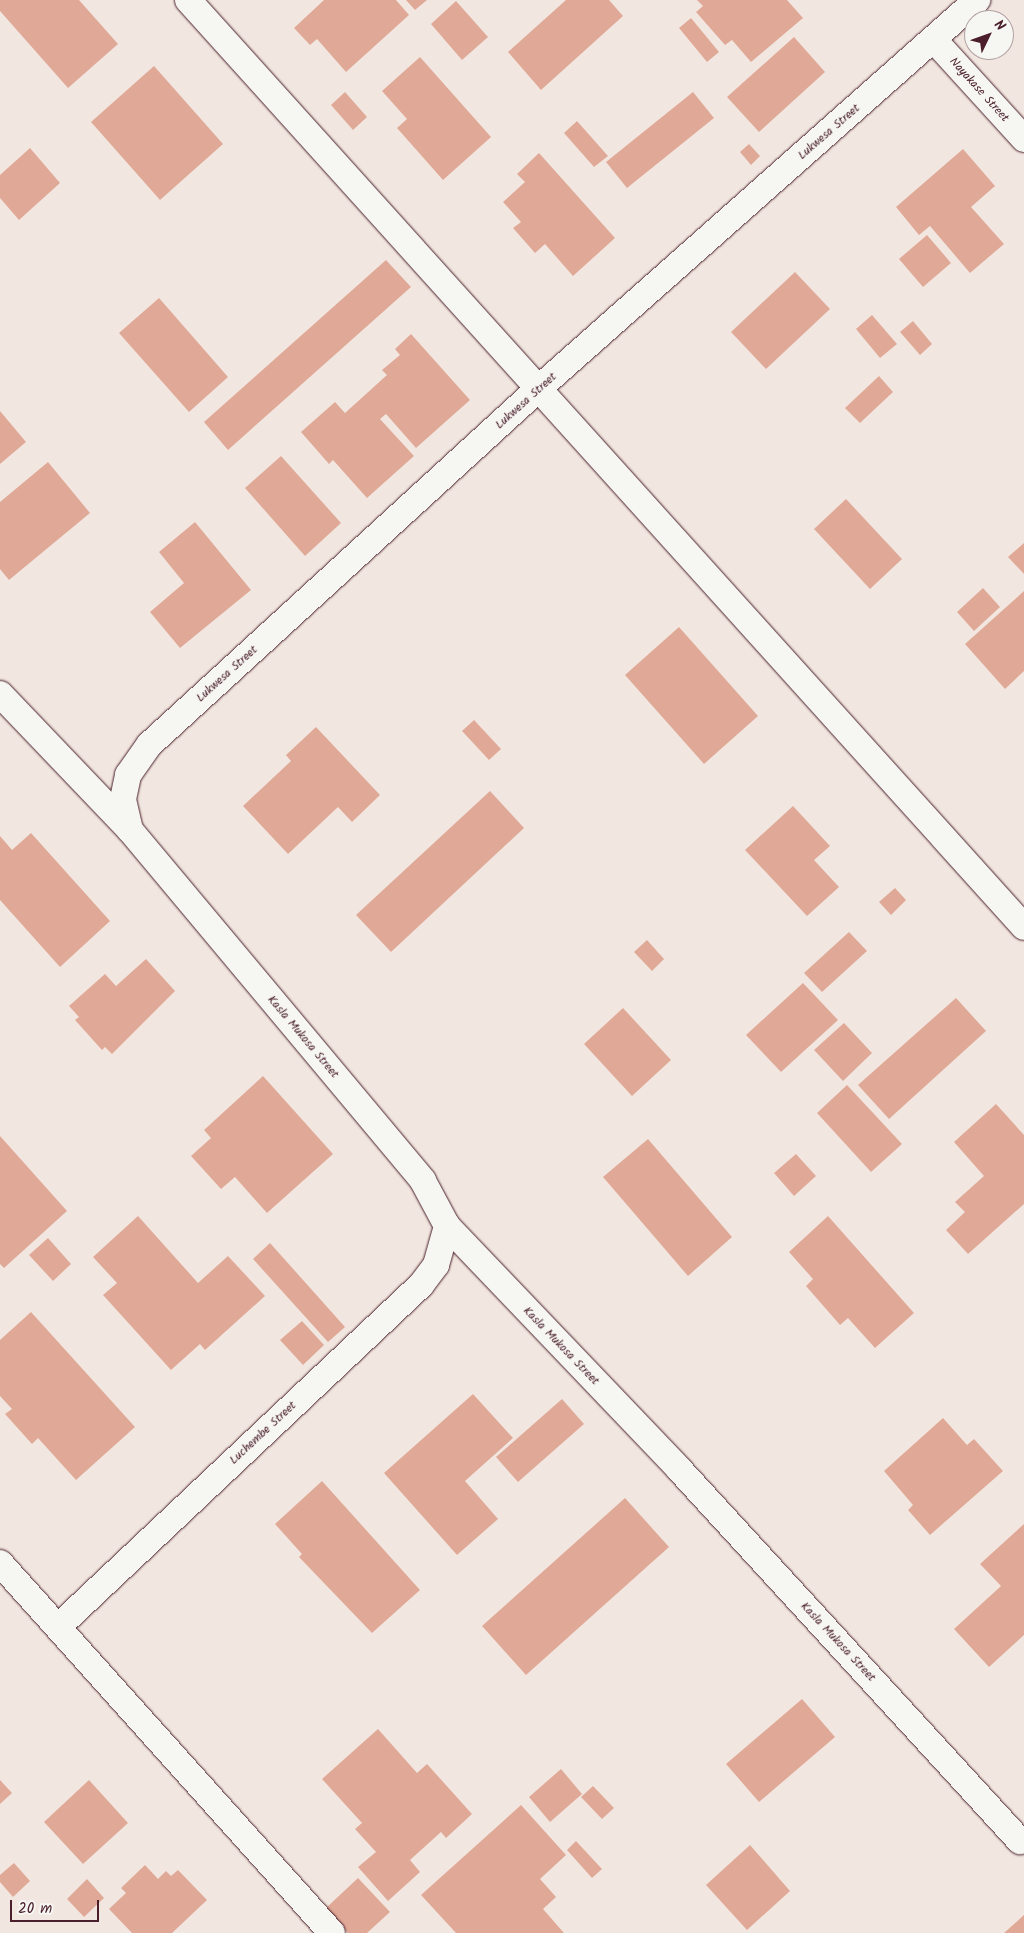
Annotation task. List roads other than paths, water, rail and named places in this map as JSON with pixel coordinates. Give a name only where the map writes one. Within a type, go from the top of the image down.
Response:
[{"type":"street","points":[[188,0],[1024,927]]},
{"type":"street","name":"Lukwesa Street","points":[[130,830],[123,799],[128,776],[149,745],[538,389],[977,0]]},
{"type":"street","name":"Nayakase Street","points":[[934,40],[1024,139]]},
{"type":"street","name":"Kasla Mukosa Street","points":[[0,694],[130,830],[423,1181],[447,1226],[679,1469],[1020,1841]]},
{"type":"street","name":"Luchembe Street","points":[[58,1627],[421,1285],[436,1265],[447,1226]]},
{"type":"street","points":[[0,1563],[332,1933]]}]
